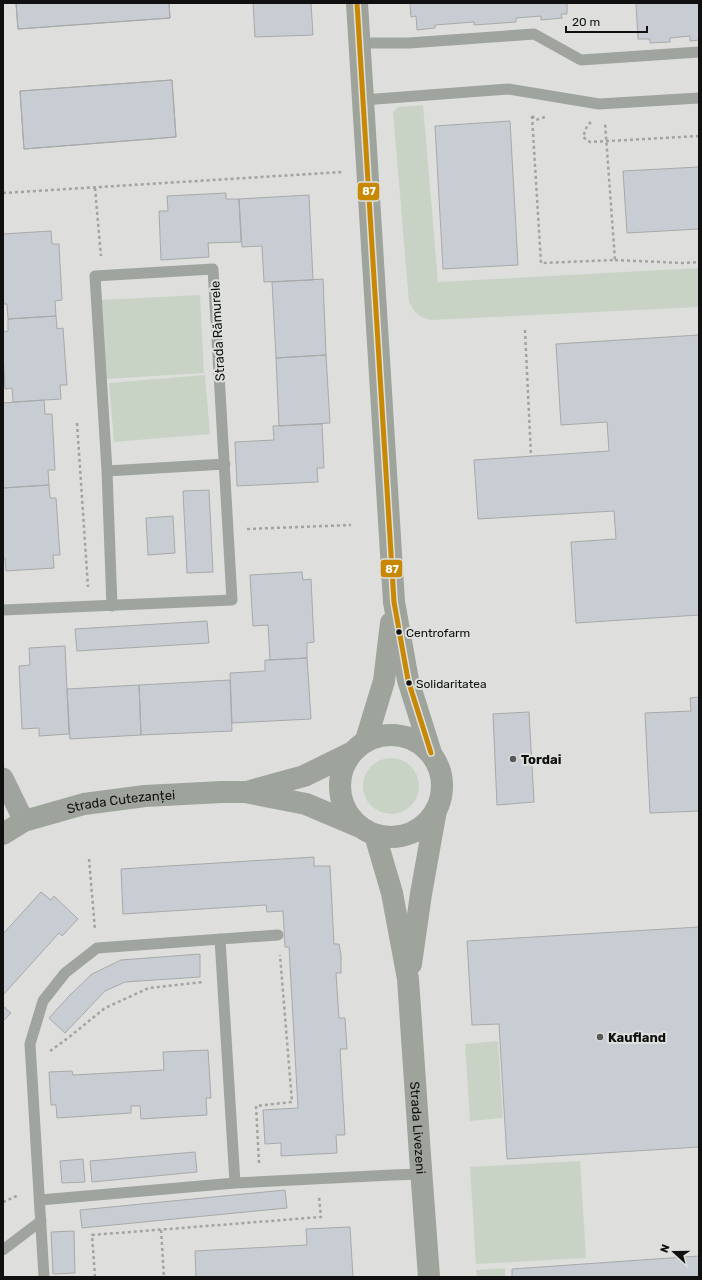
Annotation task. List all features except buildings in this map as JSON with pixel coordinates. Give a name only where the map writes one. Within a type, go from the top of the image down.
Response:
[{"type":"main road","points":[[357,3],[394,602],[408,680],[431,753],[440,771],[442,791],[436,810],[423,826],[409,834],[392,838],[367,831],[345,810],[339,791],[341,771],[358,747],[384,681],[394,602]]},
{"type":"main road","points":[[358,747],[383,735],[401,735],[417,742],[431,753]]},
{"type":"main road","name":"Strada Cutezanței","points":[[3,834],[24,821],[84,804],[145,796],[245,792],[304,776],[358,747]]},
{"type":"main road","name":"Strada Cutezanței","points":[[245,792],[306,804],[367,831]]},
{"type":"main road","name":"Strada Livezeni","points":[[408,979],[436,810]]},
{"type":"main road","name":"Strada Livezeni","points":[[367,831],[392,893],[408,979],[429,1277]]},
{"type":"street","points":[[3,778],[24,821]]},
{"type":"lane","points":[[360,43],[409,43],[534,34],[581,60],[699,52]]},
{"type":"lane","points":[[363,100],[508,89],[599,104],[699,98]]},
{"type":"lane","name":"Strada Rămurele","points":[[3,610],[232,600],[213,269],[103,276]]},
{"type":"lane","points":[[103,276],[96,276],[108,471],[112,606]]},
{"type":"lane","points":[[108,471],[225,464]]},
{"type":"lane","points":[[44,1277],[42,1221],[30,1044],[43,1002],[65,973],[97,948],[278,935]]},
{"type":"lane","points":[[220,939],[235,1183]]},
{"type":"lane","points":[[40,1200],[235,1183],[421,1174]]},
{"type":"lane","points":[[3,1250],[42,1221]]},
{"type":"path","points":[[532,116],[541,263],[615,260],[683,263],[699,262]]},
{"type":"path","points":[[594,120],[587,126],[583,137],[590,142],[699,136]]},
{"type":"path","points":[[600,120],[605,121],[615,260]]},
{"type":"path","points":[[3,193],[342,172]]},
{"type":"path","points":[[95,188],[103,276]]},
{"type":"path","points":[[525,330],[531,456]]},
{"type":"path","points":[[77,423],[88,587]]},
{"type":"path","points":[[228,530],[351,525]]},
{"type":"path","points":[[89,859],[95,930]]},
{"type":"path","points":[[48,1052],[105,1008],[149,988],[203,982],[209,983]]},
{"type":"path","points":[[95,1277],[92,1235],[321,1217],[319,1190]]},
{"type":"path","points":[[161,1230],[164,1277]]},
{"type":"green space","points":[[423,105],[438,282],[699,268],[699,307],[431,320],[423,318],[413,309],[409,302],[393,112],[398,107]]},
{"type":"green space","points":[[200,295],[204,373],[104,379],[100,300]]},
{"type":"green space","points":[[205,375],[210,434],[114,442],[109,383]]},
{"type":"green space","points":[[385,758],[397,758],[407,762],[415,770],[419,780],[419,792],[415,802],[407,810],[397,814],[385,814],[375,810],[367,802],[363,792],[363,780],[367,770],[375,762]]},
{"type":"green space","points":[[498,1041],[503,1118],[470,1121],[465,1044]]},
{"type":"green space","points":[[580,1161],[586,1258],[476,1264],[470,1167]]},
{"type":"green space","points":[[505,1268],[505,1277],[477,1277],[476,1270]]},
{"type":"transit line","name":"87","points":[[357,3],[394,602],[408,680],[431,753]]},
{"type":"place","name":"Centrofarm","points":[[399,632]]},
{"type":"place","name":"Solidaritatea","points":[[409,683]]},
{"type":"place","name":"Tordai","points":[[513,759]]},
{"type":"place","name":"Kaufland","points":[[600,1037]]}]
